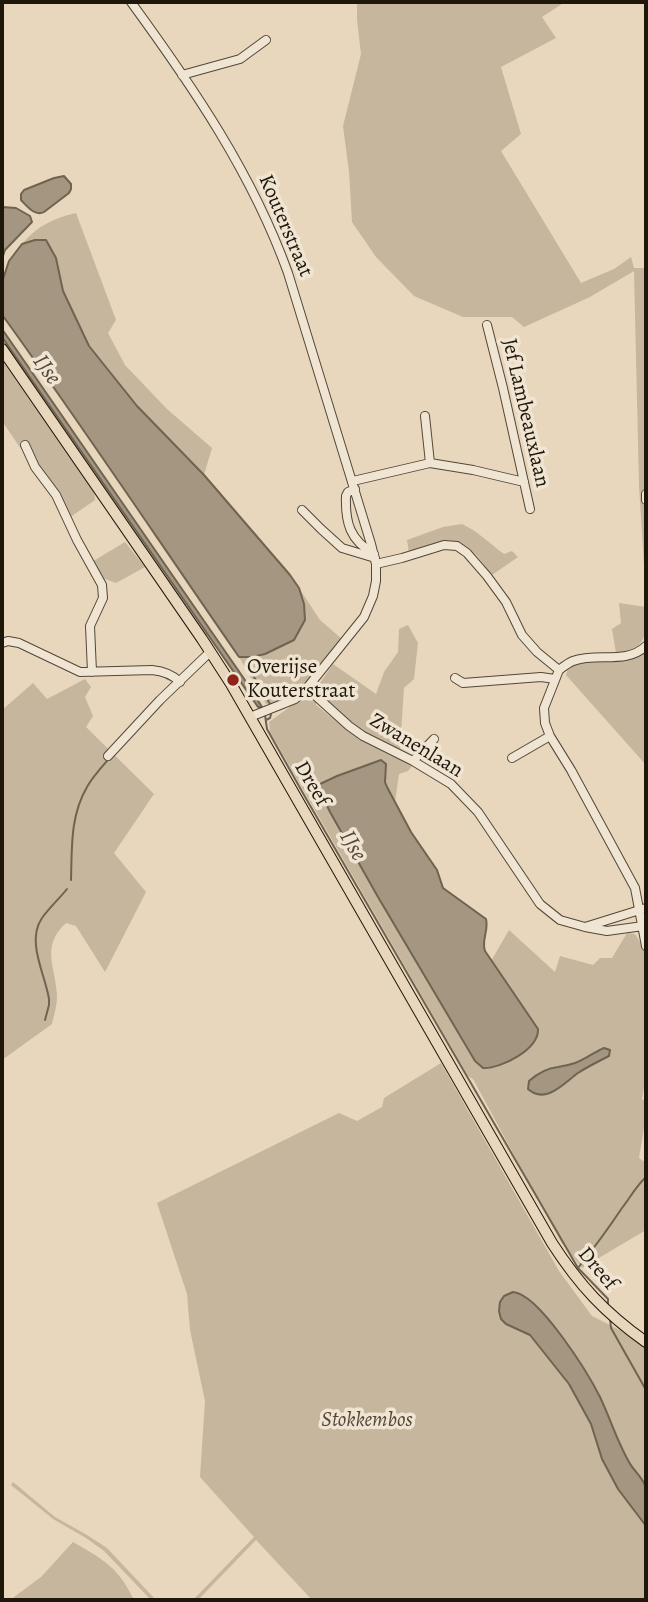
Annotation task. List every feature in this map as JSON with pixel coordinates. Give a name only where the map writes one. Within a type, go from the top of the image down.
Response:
[{"type":"main road","name":"Dreef","points":[[2,349],[210,652],[258,713],[552,1243],[579,1283],[615,1318],[646,1342]]},
{"type":"street","name":"Kouterstraat","points":[[131,2],[226,142],[260,203],[278,243],[375,558],[375,589],[364,617],[295,699],[258,713]]},
{"type":"street","points":[[182,75],[240,59],[266,40]]},
{"type":"street","name":"Jef Lambeauxlaan","points":[[487,325],[530,509]]},
{"type":"street","points":[[425,416],[430,463]]},
{"type":"street","points":[[25,445],[35,467],[56,495],[76,540],[102,586],[103,598],[90,626],[92,673]]},
{"type":"street","points":[[375,558],[352,535],[348,524],[346,496],[354,485],[430,463],[524,482]]},
{"type":"street","points":[[646,494],[646,500]]},
{"type":"street","points":[[302,510],[342,548],[375,558],[402,558],[444,545],[457,546],[467,553],[506,601],[522,635],[559,670]]},
{"type":"street","points":[[2,643],[19,643],[80,672],[163,671],[180,682]]},
{"type":"street","points":[[646,646],[626,657],[577,659],[569,662],[559,670],[544,708],[545,723],[550,736],[635,888],[643,908],[646,946]]},
{"type":"street","points":[[108,756],[210,652]]},
{"type":"street","points":[[455,678],[463,683],[541,677],[555,679]]},
{"type":"street","name":"Zwanenlaan","points":[[307,688],[348,726],[413,761],[463,795],[478,812],[540,904],[560,920],[607,931],[643,926]]},
{"type":"street","points":[[512,758],[550,736]]},
{"type":"street","points":[[413,761],[434,738]]},
{"type":"street","points":[[585,927],[643,908]]},
{"type":"green space","points":[[357,2],[565,2],[542,17],[556,38],[501,67],[521,134],[501,151],[581,283],[614,269],[631,257],[634,268],[646,268],[646,565],[639,486],[634,271],[590,297],[524,327],[512,317],[463,317],[414,296],[376,257],[352,222],[343,126],[361,54]]},
{"type":"green space","points":[[76,213],[116,320],[108,333],[125,365],[167,409],[212,448],[204,475],[137,406],[89,346],[63,291],[56,258],[35,240],[22,244],[46,224]]},
{"type":"green space","points":[[2,359],[94,490],[95,500],[69,518],[34,463],[2,421]]},
{"type":"green space","points":[[462,524],[504,554],[512,551],[518,557],[492,575],[474,553],[455,542],[439,542],[409,553],[407,540],[443,527]]},
{"type":"green space","points":[[125,542],[145,567],[116,583],[105,579],[102,582],[90,563]]},
{"type":"green space","points":[[299,588],[320,620],[342,639],[315,673],[291,696],[266,704],[239,657],[274,650],[294,640],[304,604]]},
{"type":"green space","points":[[619,603],[646,607],[646,625],[640,644],[616,653],[612,629],[621,623]]},
{"type":"green space","points":[[408,625],[418,643],[414,679],[404,688],[400,750],[356,728],[324,700],[318,686],[333,664],[376,694],[384,672],[398,652],[399,629]]},
{"type":"green space","points":[[646,653],[646,765],[566,675],[568,669],[579,662],[617,661]]},
{"type":"green space","points":[[85,679],[91,687],[85,697],[93,716],[86,727],[154,794],[114,853],[146,892],[105,972],[76,926],[66,923],[58,932],[51,949],[57,996],[52,1024],[2,1060],[2,710],[33,683],[47,699]]},
{"type":"green space","points":[[307,699],[316,702],[316,705],[356,735],[412,766],[408,771],[399,774],[395,802],[385,782],[386,775],[374,763],[329,779],[330,812],[474,1061],[481,1067],[492,1068],[512,1059],[532,1044],[539,1033],[491,961],[509,930],[555,972],[560,956],[593,965],[600,958],[612,958],[627,933],[635,934],[644,948],[646,1077],[642,1099],[646,1101],[646,1116],[639,1158],[646,1163],[646,1230],[582,1268],[561,1242],[473,1079],[468,1076],[270,732],[269,722],[298,701]],"holes":[[[597,1050],[602,1059],[555,1091],[545,1094],[529,1081],[546,1070],[580,1061]]]},
{"type":"green space","name":"Stokkembos","points":[[441,1063],[559,1271],[592,1316],[620,1330],[646,1348],[646,1487],[629,1462],[599,1395],[548,1319],[527,1297],[506,1324],[530,1335],[569,1384],[591,1424],[602,1459],[646,1526],[646,1600],[312,1600],[256,1540],[198,1600],[193,1600],[254,1537],[200,1477],[205,1401],[190,1330],[187,1294],[157,1203],[339,1113],[357,1121],[382,1107],[384,1098]]},
{"type":"green space","points":[[13,1482],[55,1517],[107,1548],[156,1600],[151,1600],[104,1551],[53,1519],[11,1485]]},
{"type":"green space","points":[[73,1542],[109,1565],[134,1600],[10,1600],[41,1577]]},
{"type":"water","points":[[64,176],[71,184],[69,193],[44,212],[34,212],[21,200],[24,190]]},
{"type":"water","points":[[2,207],[16,208],[30,216],[32,222],[5,250],[2,259]]},
{"type":"water","points":[[46,240],[56,258],[63,291],[89,346],[137,406],[204,475],[299,588],[305,620],[294,640],[265,654],[239,657],[3,316],[2,282],[9,261],[22,244]]},
{"type":"water","points":[[2,329],[262,707],[258,707],[2,337]]},
{"type":"water","points":[[381,760],[386,764],[387,787],[411,832],[437,870],[443,888],[486,919],[485,951],[538,1029],[532,1044],[509,1061],[483,1068],[475,1061],[378,897],[319,789],[320,784],[337,776]]},
{"type":"water","points":[[604,1048],[610,1050],[609,1056],[554,1091],[541,1095],[528,1089],[529,1081],[542,1072],[575,1063]]},
{"type":"water","points":[[513,1292],[524,1296],[549,1320],[594,1386],[625,1454],[645,1485],[646,1526],[618,1489],[602,1459],[591,1424],[569,1384],[530,1335],[501,1319],[500,1302],[504,1296]]},
{"type":"waterway","points":[[254,677],[270,704]]},
{"type":"waterway","name":"IJse","points":[[266,720],[271,714]]},
{"type":"waterway","name":"IJse","points":[[265,715],[267,729],[304,795],[578,1268],[608,1299],[608,1307]]},
{"type":"waterway","points":[[71,880],[77,809],[89,784],[107,761]]},
{"type":"waterway","points":[[45,1020],[49,999],[38,958],[36,937],[42,918],[67,889]]},
{"type":"waterway","points":[[578,1268],[646,1177]]},
{"type":"waterway","name":"IJse","points":[[610,1319],[611,1328],[646,1390]]},
{"type":"place","name":"Overijse Kouterstraat","points":[[233,680]]}]
